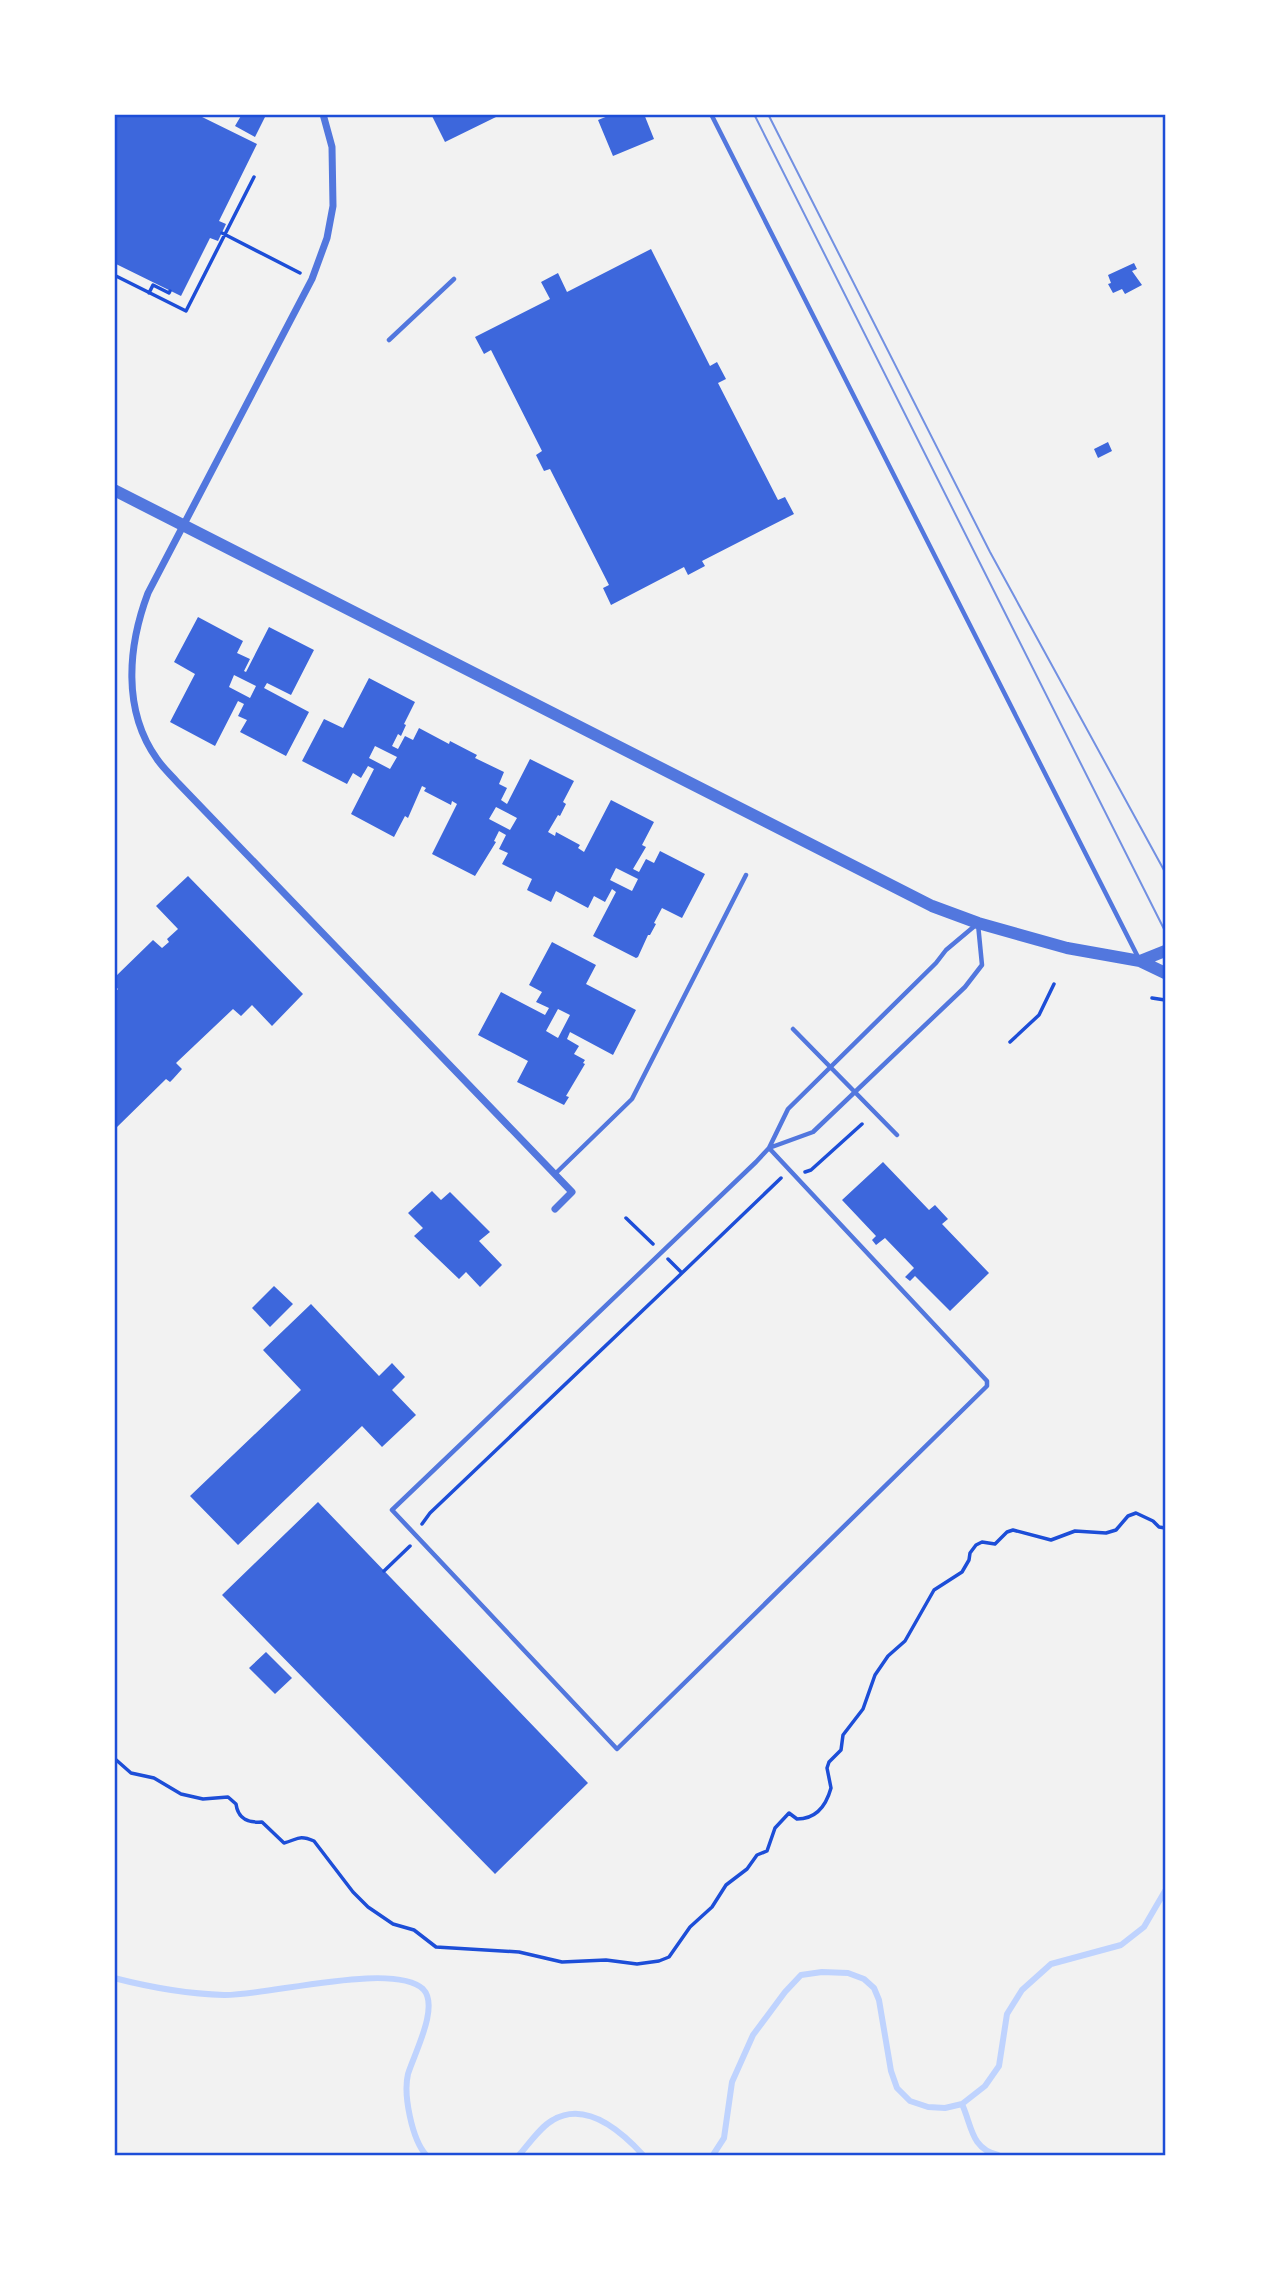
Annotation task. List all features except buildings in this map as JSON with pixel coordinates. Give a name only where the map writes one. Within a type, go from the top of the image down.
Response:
[{"type":"street","points":[[323,114],[332,147],[333,206],[327,238],[312,279],[148,593],[135,635],[132,673],[134,706],[142,733],[156,759],[572,1192],[555,1209]]},
{"type":"street","points":[[114,490],[932,906],[978,923],[1067,948],[1140,961],[1165,973]]},
{"type":"street","points":[[1140,961],[1165,951]]},
{"type":"lane","points":[[711,114],[1140,961]]},
{"type":"lane","points":[[390,340],[454,279]]},
{"type":"lane","points":[[555,1174],[632,1100],[746,875]]},
{"type":"lane","points":[[769,1148],[987,1381],[987,1386],[618,1749],[392,1510],[769,1148],[788,1109],[946,950],[978,923]]},
{"type":"lane","points":[[769,1148],[813,1132],[965,987],[982,965],[978,923]]},
{"type":"lane","points":[[793,1029],[897,1135]]},
{"type":"path","points":[[114,275],[186,311],[254,177]]},
{"type":"path","points":[[223,234],[290,267]]},
{"type":"path","points":[[149,293],[153,285],[169,293],[170,291]]},
{"type":"path","points":[[1010,1042],[1039,1016],[1054,984]]},
{"type":"path","points":[[1152,998],[1165,1000]]},
{"type":"path","points":[[384,1571],[417,1537],[430,1513],[779,1178],[811,1170],[862,1124]]},
{"type":"path","points":[[625,1218],[682,1273]]},
{"type":"path","points":[[114,1758],[131,1773],[154,1778],[192,1798],[203,1800],[228,1797],[246,1820],[251,1823],[262,1822],[280,1841],[286,1843],[293,1837],[314,1841],[353,1892],[375,1912],[393,1924],[414,1930],[436,1947],[529,1953],[562,1962],[606,1960],[636,1965],[659,1961],[673,1952],[690,1927],[712,1907],[726,1885],[747,1868],[757,1855],[767,1851],[775,1828],[789,1813],[797,1819],[810,1818],[817,1813],[831,1788],[827,1768],[829,1762],[841,1750],[843,1735],[863,1709],[875,1675],[888,1657],[905,1641],[934,1590],[962,1573],[976,1545],[982,1542],[995,1544],[1007,1532],[1013,1530],[1051,1540],[1075,1531],[1106,1533],[1116,1530],[1128,1516],[1136,1513],[1165,1528]]},
{"type":"waterway","points":[[713,2155],[724,2138],[732,2082],[753,2035],[801,1975],[822,1972],[848,1973],[864,1979],[874,1988],[879,2000],[891,2071],[897,2088],[910,2101],[928,2107],[945,2108],[962,2104],[985,2086],[999,2066],[1007,2014],[1022,1990],[1051,1964],[1121,1945],[1144,1927],[1165,1891]]},
{"type":"waterway","points":[[114,1978],[169,1989],[224,1995],[385,1978],[408,1981],[423,1989],[429,2007],[420,2043],[408,2074],[407,2093],[413,2128],[426,2155]]},
{"type":"waterway","points":[[962,2104],[977,2142],[982,2148],[998,2155]]},
{"type":"waterway","points":[[519,2155],[548,2123],[566,2115],[578,2114],[603,2121],[643,2155]]},
{"type":"tram line","points":[[754,114],[1165,931]]},
{"type":"tram line","points":[[768,114],[990,552],[1165,872]]}]
